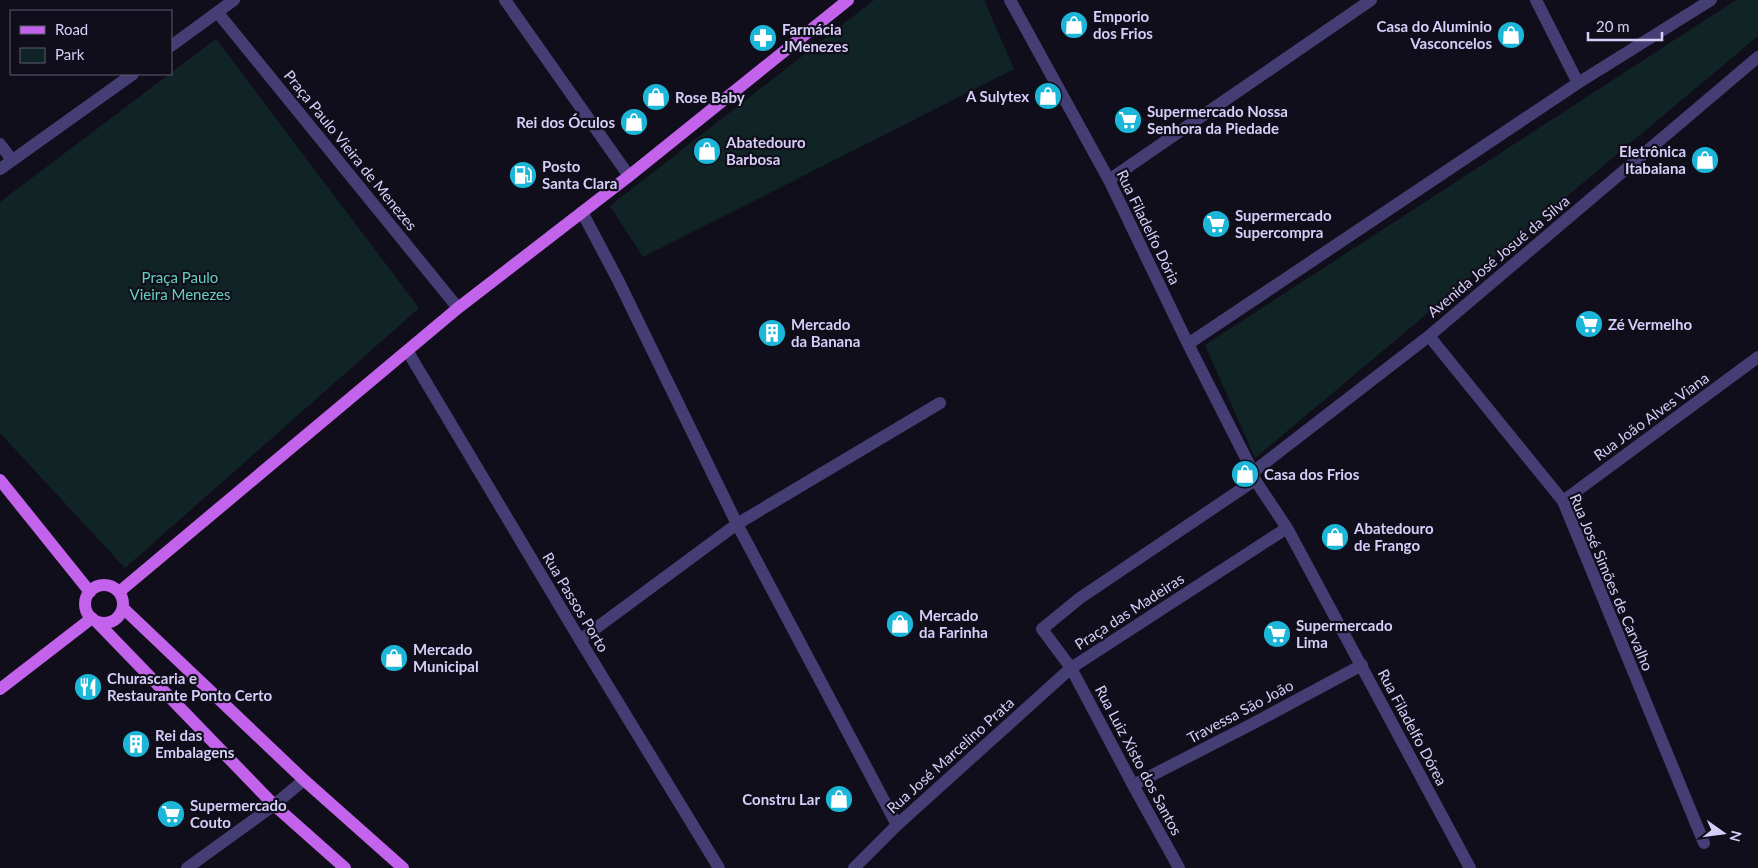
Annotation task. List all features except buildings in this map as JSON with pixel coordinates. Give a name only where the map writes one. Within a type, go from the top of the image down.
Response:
[{"type":"main road","points":[[119,592],[408,352],[458,308],[629,176],[848,0]]},
{"type":"main road","points":[[0,480],[90,592]]},
{"type":"main road","points":[[94,619],[102,622],[113,621],[123,608],[122,597],[119,592],[110,586],[104,585],[94,588],[86,598],[85,606],[94,619],[274,805],[345,868]]},
{"type":"main road","points":[[123,608],[304,780],[403,868]]},
{"type":"main road","points":[[0,690],[94,619]]},
{"type":"street","points":[[172,45],[234,0]]},
{"type":"street","points":[[505,0],[629,176]]},
{"type":"street","name":"Rua Filadelfo Dória","points":[[1010,0],[1109,180],[1254,476]]},
{"type":"street","points":[[1109,180],[1371,0]]},
{"type":"street","points":[[1536,0],[1578,83]]},
{"type":"street","points":[[1188,344],[1578,83],[1711,0]]},
{"type":"street","name":"Praça Paulo Vieira de Menezes","points":[[218,13],[458,308]]},
{"type":"street","name":"Avenida José Josué da Silva","points":[[1254,476],[1429,336],[1758,57]]},
{"type":"street","points":[[0,169],[132,75]]},
{"type":"street","points":[[0,144],[12,160]]},
{"type":"street","points":[[582,212],[618,280],[737,524],[897,824]]},
{"type":"street","name":"Rua José Simões de Carvalho","points":[[1429,336],[1563,501],[1704,844]]},
{"type":"street","name":"Rua Passos Porto","points":[[408,352],[719,868]]},
{"type":"street","name":"Rua João Alves Viana","points":[[1563,501],[1758,357]]},
{"type":"street","points":[[580,640],[737,524],[940,403]]},
{"type":"street","name":"Rua Filadelfo Dórea","points":[[1254,476],[1287,528],[1470,868]]},
{"type":"street","name":"Praça das Madeiras","points":[[1254,476],[1080,598],[1042,629],[1071,668],[1287,528]]},
{"type":"street","name":"Travessa São João","points":[[1133,785],[1362,665]]},
{"type":"street","name":"Rua Luiz Xisto dos Santos","points":[[1071,668],[1179,868]]},
{"type":"street","name":"Rua José Marcelino Prata","points":[[862,865],[897,824],[1071,668]]},
{"type":"street","points":[[187,868],[274,805],[304,780]]},
{"type":"green space","points":[[874,0],[984,0],[1014,69],[643,257],[610,206]]},
{"type":"green space","points":[[1736,0],[1758,0],[1758,36],[1255,458],[1205,345]]},
{"type":"green space","name":"Praça Paulo Vieira Menezes","points":[[216,39],[419,308],[125,568],[0,433],[0,202],[168,75],[172,75],[172,72]]},
{"type":"place","name":"Emporio dos Frios","points":[[1074,25]]},
{"type":"place","name":"Casa do Aluminio Vasconcelos","points":[[1511,35]]},
{"type":"place","name":"Farmácia JMenezes","points":[[763,38]]},
{"type":"place","name":"A Sulytex","points":[[1048,96]]},
{"type":"place","name":"Rose Baby","points":[[656,97]]},
{"type":"place","name":"Supermercado Nossa Senhora da Piedade","points":[[1128,120]]},
{"type":"place","name":"Rei dos Óculos","points":[[634,122]]},
{"type":"place","name":"Abatedouro Barbosa","points":[[707,151]]},
{"type":"place","name":"Eletrônica Itabaiana","points":[[1705,160]]},
{"type":"place","name":"Posto Santa Clara","points":[[523,175]]},
{"type":"place","name":"Supermercado Supercompra","points":[[1216,224]]},
{"type":"place","name":"Zé Vermelho","points":[[1589,324]]},
{"type":"place","name":"Mercado da Banana","points":[[772,333]]},
{"type":"place","name":"Casa dos Frios","points":[[1245,474]]},
{"type":"place","name":"Abatedouro de Frango","points":[[1335,537]]},
{"type":"place","name":"Mercado da Farinha","points":[[900,624]]},
{"type":"place","name":"Supermercado Lima","points":[[1277,634]]},
{"type":"place","name":"Mercado Municipal","points":[[394,658]]},
{"type":"place","name":"Churascaria e Restaurante Ponto Certo","points":[[88,687]]},
{"type":"place","name":"Rei das Embalagens","points":[[136,744]]},
{"type":"place","name":"Constru Lar","points":[[839,799]]},
{"type":"place","name":"Supermercado Couto","points":[[171,814]]}]
